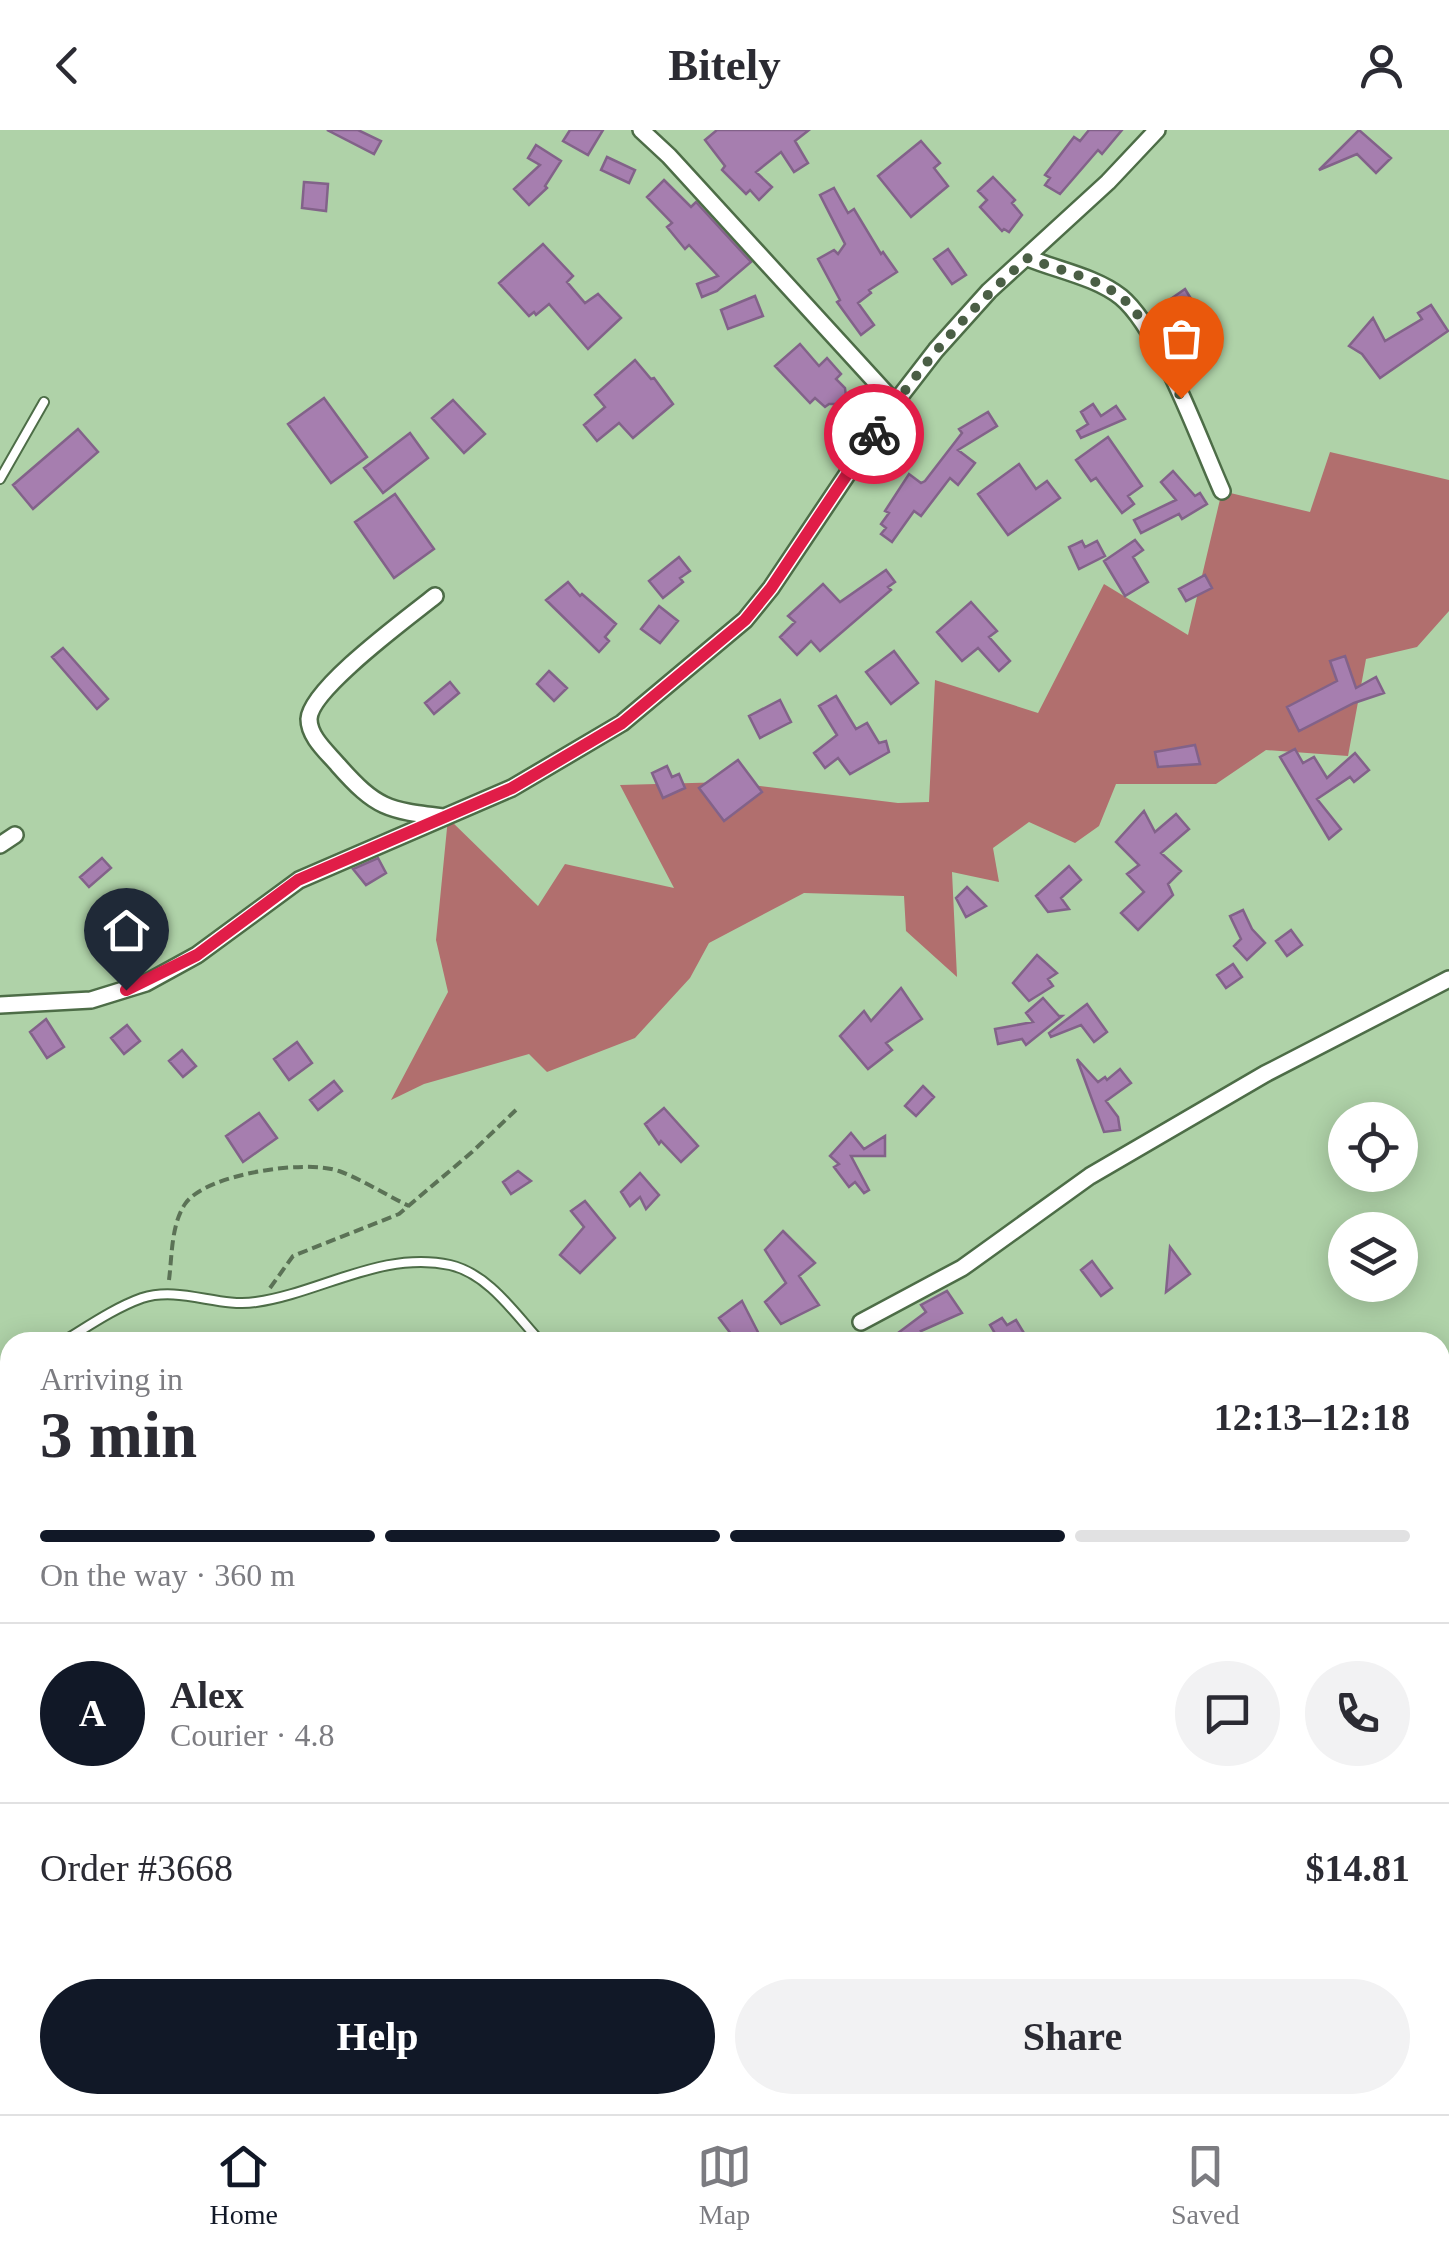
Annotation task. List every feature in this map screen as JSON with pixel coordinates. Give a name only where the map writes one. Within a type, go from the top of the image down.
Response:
[{"type":"street","points":[[641,130],[670,156],[895,404]]},
{"type":"street","points":[[0,1005],[90,1000],[146,983],[197,955],[298,880],[512,788],[622,723],[745,620],[771,588],[895,404],[962,319],[1108,182],[1157,130]]},
{"type":"street","points":[[1028,258],[1123,298],[1164,359],[1222,490]]},
{"type":"street","points":[[434,596],[341,673],[316,700],[309,715],[310,728],[319,743],[367,798],[396,811],[448,818]]},
{"type":"street","points":[[0,845],[14,835]]},
{"type":"street","points":[[861,1322],[962,1268],[1106,1167],[1265,1074],[1449,979]]},
{"type":"lane","points":[[0,479],[44,402]]},
{"type":"lane","points":[[80,1332],[142,1298],[167,1294],[254,1303],[389,1265],[446,1264],[484,1280],[532,1332]]},
{"type":"path","points":[[263,1300],[294,1256],[373,1227],[409,1206],[517,1109]]},
{"type":"path","points":[[167,1294],[174,1233],[185,1204],[228,1176],[318,1167],[338,1170],[409,1206]]},
{"type":"shaded area","points":[[1330,452],[1449,480],[1449,611],[1417,647],[1366,659],[1348,756],[1266,750],[1216,784],[1116,784],[1099,826],[1075,843],[1029,822],[993,848],[999,882],[952,872],[957,977],[906,931],[904,896],[804,893],[709,943],[690,978],[635,1038],[547,1072],[529,1054],[424,1084],[391,1100],[448,992],[436,940],[448,818],[538,906],[565,864],[674,888],[620,785],[728,782],[898,803],[929,802],[935,680],[1038,713],[1104,584],[1188,635],[1222,491],[1310,512]]},
{"type":"building","points":[[327,130],[358,130],[381,141],[374,154]]},
{"type":"building","points":[[570,130],[603,130],[588,155],[563,141]]},
{"type":"building","points":[[717,130],[809,130],[795,141],[808,163],[794,172],[781,152],[756,172],[772,187],[759,200],[750,190],[746,194],[722,170],[725,166],[705,140]]},
{"type":"building","points":[[1089,130],[1122,130],[1102,154],[1098,150],[1060,194],[1045,185],[1050,178],[1045,175],[1074,137],[1080,141]]},
{"type":"building","points":[[1359,130],[1391,158],[1376,173],[1357,154],[1319,170]]},
{"type":"building","points":[[921,141],[940,163],[934,168],[948,186],[911,217],[878,176]]},
{"type":"building","points":[[536,145],[561,161],[547,188],[529,205],[514,189],[540,165],[528,158]]},
{"type":"building","points":[[607,157],[635,170],[629,183],[601,170]]},
{"type":"building","points":[[993,177],[1015,200],[1012,203],[1022,215],[1009,232],[1002,231],[980,207],[987,200],[978,191]]},
{"type":"building","points":[[664,180],[691,207],[696,202],[751,262],[717,291],[702,297],[697,284],[718,276],[689,245],[685,249],[667,227],[672,223],[647,197]]},
{"type":"building","points":[[304,182],[328,184],[326,211],[302,208]]},
{"type":"building","points":[[834,188],[848,213],[854,209],[881,254],[897,272],[869,290],[871,293],[858,303],[874,325],[861,335],[837,302],[840,300],[818,259],[834,250],[838,254],[845,244],[820,195]]},
{"type":"building","points":[[543,244],[573,276],[567,282],[585,303],[598,294],[621,318],[588,349],[549,304],[529,316],[499,283]]},
{"type":"building","points":[[948,249],[966,275],[952,284],[934,259]]},
{"type":"building","points":[[1185,289],[1196,307],[1184,315],[1172,298]]},
{"type":"building","points":[[755,296],[763,316],[728,329],[721,310]]},
{"type":"building","points":[[1431,305],[1448,331],[1380,378],[1362,354],[1349,346],[1373,318],[1385,341],[1422,319],[1418,313]]},
{"type":"building","points":[[800,344],[819,366],[827,358],[841,374],[836,379],[845,388],[847,404],[825,407],[815,398],[810,403],[775,366]]},
{"type":"building","points":[[635,360],[673,404],[633,438],[619,423],[597,441],[584,425],[605,407],[595,395]]},
{"type":"building","points":[[324,398],[367,457],[331,483],[288,424]]},
{"type":"building","points":[[453,400],[485,434],[464,453],[432,418]]},
{"type":"building","points":[[1093,404],[1101,416],[1116,406],[1125,419],[1081,438],[1077,431],[1088,424],[1081,412]]},
{"type":"building","points":[[988,412],[997,426],[958,450],[975,463],[958,485],[950,478],[921,516],[914,511],[892,542],[881,534],[886,528],[881,524],[889,513],[885,511],[909,474],[921,483],[925,481],[962,433],[959,429]]},
{"type":"building","points":[[78,429],[98,452],[33,509],[13,485]]},
{"type":"building","points":[[410,433],[428,458],[383,493],[364,468]]},
{"type":"building","points":[[1108,437],[1142,486],[1128,496],[1134,504],[1122,513],[1096,478],[1091,481],[1076,460]]},
{"type":"building","points":[[1019,464],[1036,489],[1047,481],[1060,498],[1008,535],[978,494]]},
{"type":"building","points":[[1173,471],[1195,496],[1200,493],[1207,504],[1182,519],[1179,514],[1141,533],[1134,520],[1176,500],[1161,482]]},
{"type":"building","points":[[395,494],[434,549],[394,578],[355,522]]},
{"type":"building","points":[[1135,540],[1143,550],[1133,557],[1148,582],[1125,596],[1104,561]]},
{"type":"building","points":[[1082,541],[1085,547],[1097,541],[1105,556],[1079,569],[1069,547]]},
{"type":"building","points":[[679,557],[690,571],[663,598],[649,581]]},
{"type":"building","points":[[886,570],[895,582],[888,587],[891,590],[820,651],[811,641],[797,655],[780,637],[795,622],[788,616],[823,584],[840,602]]},
{"type":"building","points":[[1205,575],[1212,588],[1186,601],[1179,589]]},
{"type":"building","points":[[568,582],[616,624],[599,652],[546,600]]},
{"type":"building","points":[[971,602],[997,631],[989,637],[1010,661],[999,671],[978,648],[962,661],[937,632]]},
{"type":"building","points":[[659,606],[678,621],[660,643],[641,629]]},
{"type":"building","points":[[63,648],[108,699],[97,709],[52,657]]},
{"type":"building","points":[[894,651],[918,683],[891,704],[866,672]]},
{"type":"building","points":[[1345,656],[1356,688],[1376,677],[1384,693],[1354,703],[1299,731],[1287,707],[1337,681],[1330,661]]},
{"type":"building","points":[[549,671],[567,688],[554,701],[537,684]]},
{"type":"building","points":[[450,682],[459,693],[434,714],[425,703]]},
{"type":"building","points":[[836,696],[856,729],[867,723],[879,743],[886,741],[889,752],[850,774],[838,758],[825,768],[814,753],[837,735],[819,706]]},
{"type":"building","points":[[780,700],[791,722],[760,738],[749,716]]},
{"type":"building","points":[[1195,745],[1200,764],[1158,767],[1155,752]]},
{"type":"building","points":[[1295,749],[1303,763],[1314,757],[1327,778],[1355,753],[1369,770],[1354,782],[1350,777],[1317,799],[1341,829],[1329,839],[1280,757]]},
{"type":"building","points":[[738,760],[762,792],[724,821],[699,788]]},
{"type":"building","points":[[667,766],[672,777],[679,774],[685,788],[663,798],[652,773]]},
{"type":"building","points":[[1144,811],[1155,832],[1176,814],[1189,829],[1161,853],[1181,871],[1168,884],[1173,895],[1138,930],[1121,913],[1144,892],[1127,874],[1139,865],[1116,842]]},
{"type":"building","points":[[102,858],[111,868],[89,887],[80,877]]},
{"type":"building","points":[[378,858],[386,873],[366,885],[353,869]]},
{"type":"building","points":[[1069,866],[1081,880],[1061,898],[1069,909],[1048,912],[1036,896]]},
{"type":"building","points":[[967,887],[986,906],[966,917],[956,898]]},
{"type":"building","points":[[1243,910],[1252,929],[1265,943],[1247,960],[1234,946],[1241,939],[1230,916]]},
{"type":"building","points":[[1291,930],[1302,945],[1287,956],[1276,941]]},
{"type":"building","points":[[1037,955],[1057,973],[1048,979],[1053,986],[1029,1001],[1013,983]]},
{"type":"building","points":[[1233,964],[1242,977],[1226,988],[1217,975]]},
{"type":"building","points":[[901,988],[922,1019],[886,1043],[892,1050],[868,1069],[840,1036],[864,1011],[871,1021]]},
{"type":"building","points":[[1043,998],[1062,1016],[1026,1045],[1022,1039],[998,1044],[995,1029],[1033,1022],[1026,1013]]},
{"type":"building","points":[[1087,1004],[1107,1032],[1094,1042],[1081,1025],[1051,1037],[1049,1033]]},
{"type":"building","points":[[46,1019],[64,1047],[47,1058],[30,1032]]},
{"type":"building","points":[[127,1025],[140,1041],[124,1054],[111,1038]]},
{"type":"building","points":[[297,1042],[312,1063],[289,1080],[274,1059]]},
{"type":"building","points":[[182,1050],[196,1066],[183,1077],[169,1061]]},
{"type":"building","points":[[1077,1059],[1098,1082],[1120,1069],[1131,1083],[1106,1101],[1118,1117],[1120,1130],[1104,1132]]},
{"type":"building","points":[[334,1081],[342,1091],[318,1110],[310,1100]]},
{"type":"building","points":[[923,1086],[934,1097],[916,1116],[905,1106]]},
{"type":"building","points":[[664,1108],[698,1146],[681,1162],[661,1141],[659,1144],[645,1124]]},
{"type":"building","points":[[259,1113],[277,1138],[243,1162],[226,1136]]},
{"type":"building","points":[[851,1133],[864,1149],[885,1136],[885,1156],[851,1156],[869,1190],[864,1193],[855,1182],[849,1187],[834,1167],[839,1164],[830,1156]]},
{"type":"building","points":[[518,1171],[531,1181],[511,1194],[503,1182]]},
{"type":"building","points":[[640,1173],[659,1195],[646,1209],[640,1197],[630,1206],[621,1192]]},
{"type":"building","points":[[585,1201],[615,1238],[580,1273],[560,1255],[584,1227],[571,1211]]},
{"type":"building","points":[[783,1231],[815,1263],[799,1276],[819,1305],[781,1324],[765,1302],[786,1283],[765,1250]]},
{"type":"building","points":[[1170,1247],[1190,1274],[1166,1292]]},
{"type":"building","points":[[1092,1261],[1112,1288],[1101,1296],[1081,1270]]},
{"type":"building","points":[[947,1291],[962,1313],[922,1332],[899,1332],[926,1312],[921,1305]]},
{"type":"building","points":[[742,1301],[758,1332],[730,1332],[719,1318]]},
{"type":"building","points":[[1002,1318],[1007,1325],[1016,1320],[1023,1332],[994,1332],[990,1325]]},
{"type":"way so far","points":[[874,434],[949,334],[989,290],[1028,258],[1123,298],[1164,359],[1181,398]]},
{"type":"route","points":[[126,990],[197,955],[298,880],[512,788],[622,723],[745,620],[771,588],[874,434]]}]
